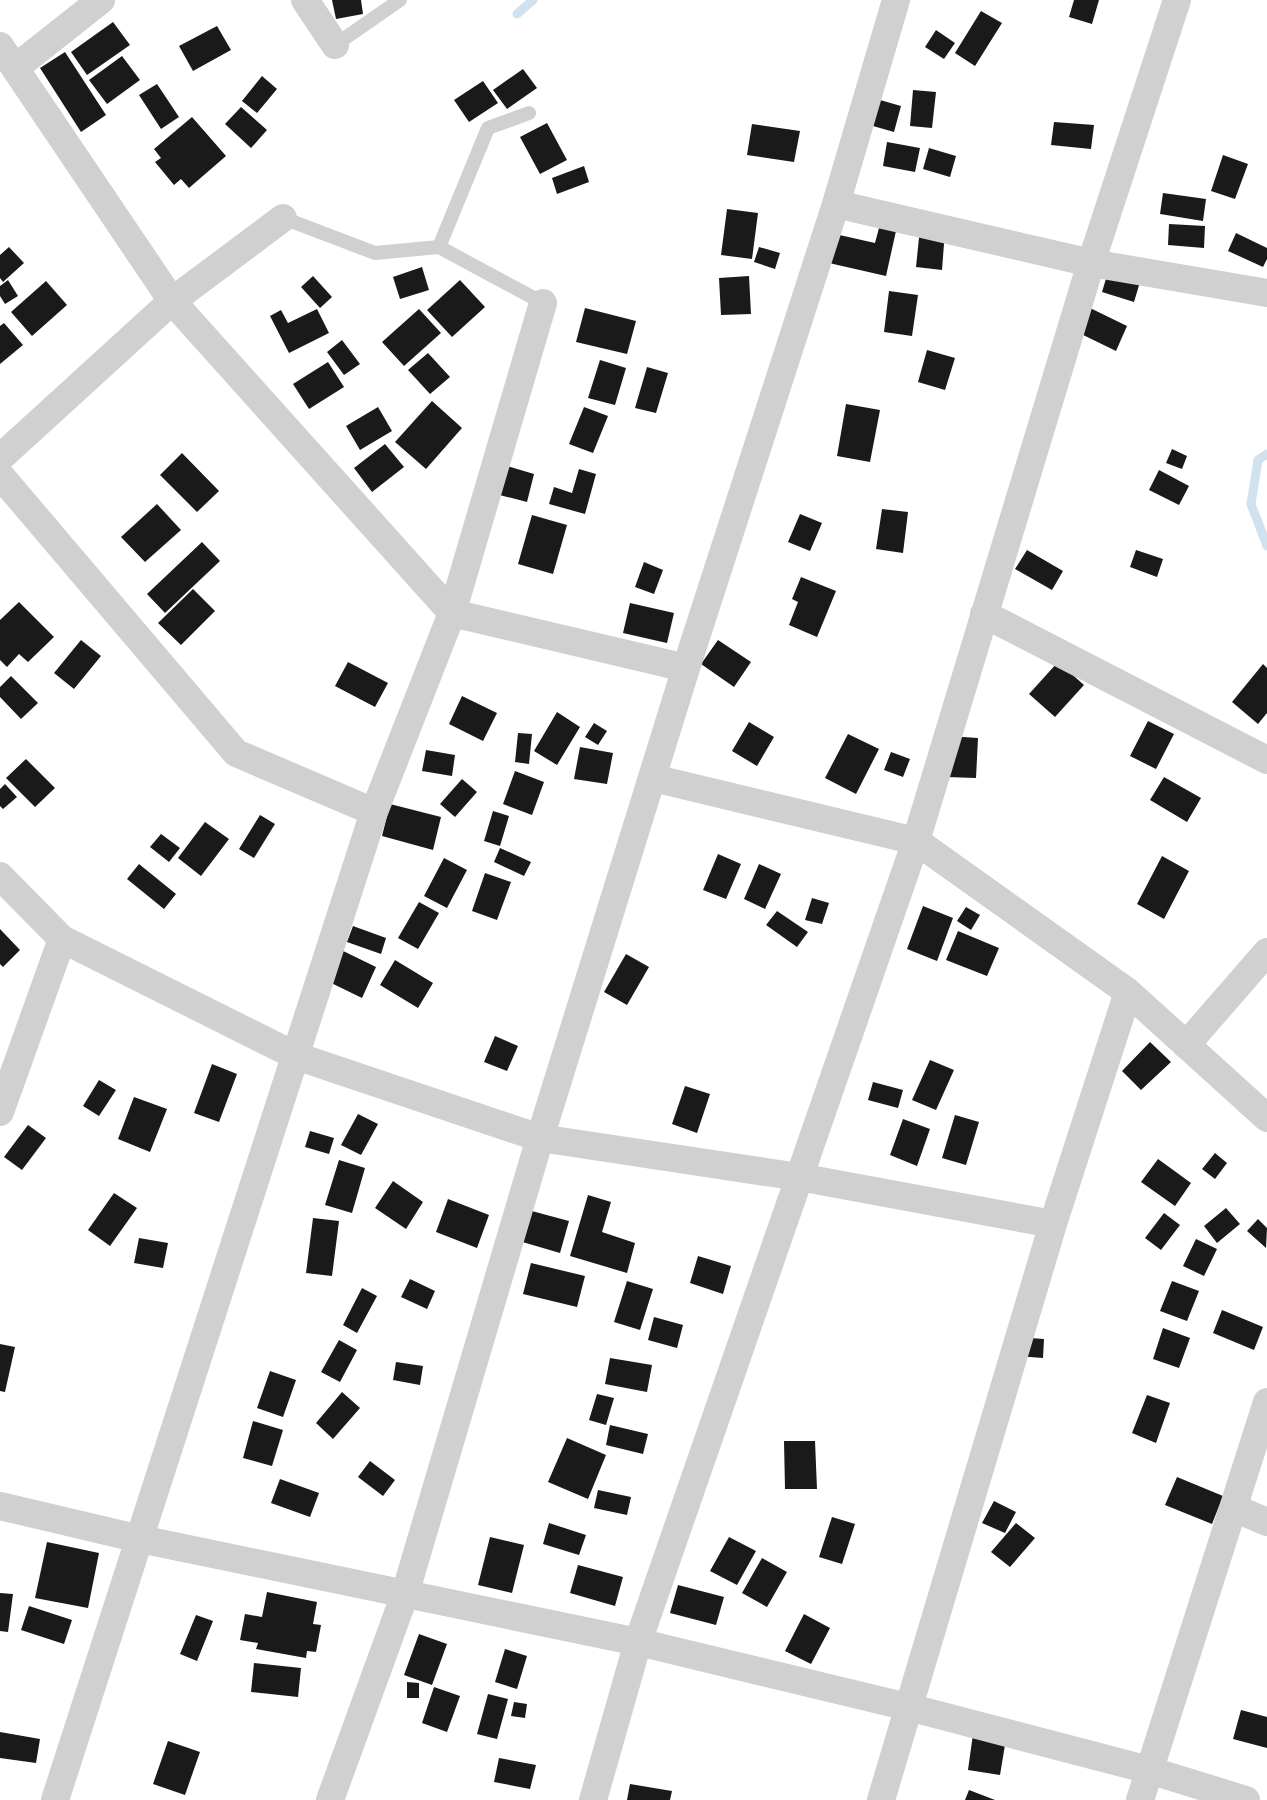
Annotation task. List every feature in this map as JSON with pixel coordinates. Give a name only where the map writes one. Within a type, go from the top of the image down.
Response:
[{"type":"street","points":[[101,0],[8,57],[172,301],[452,613],[686,668]]},
{"type":"street","points":[[305,0],[335,45]]},
{"type":"street","points":[[330,1800],[405,1594],[540,1138],[686,668],[836,204],[896,0]]},
{"type":"street","points":[[593,1800],[638,1642],[916,841],[1091,263],[1177,0]]},
{"type":"street","points":[[836,204],[1091,263],[1267,293]]},
{"type":"street","points":[[0,458],[172,301],[283,218]]},
{"type":"street","points":[[55,1800],[374,812],[452,613],[543,303]]},
{"type":"street","points":[[0,475],[236,753],[374,812]]},
{"type":"street","points":[[984,614],[1267,760]]},
{"type":"street","points":[[653,778],[916,841],[1128,992],[1267,1118]]},
{"type":"street","points":[[0,876],[62,939],[296,1056],[540,1138],[799,1177],[1053,1224]]},
{"type":"street","points":[[0,1112],[62,939]]},
{"type":"street","points":[[1186,1045],[1267,952]]},
{"type":"street","points":[[881,1800],[1053,1224],[1128,992]]},
{"type":"street","points":[[1140,1800],[1267,1402]]},
{"type":"street","points":[[0,1506],[140,1539],[638,1642],[908,1707],[1149,1770],[1246,1800]]},
{"type":"street","points":[[1234,1508],[1267,1522]]},
{"type":"lane","points":[[335,45],[400,0]]},
{"type":"lane","points":[[439,247],[488,128],[529,113]]},
{"type":"lane","points":[[283,218],[375,253],[439,247],[543,303]]},
{"type":"building","points":[[332,0],[361,0],[363,14],[336,19]]},
{"type":"building","points":[[1074,0],[1099,0],[1092,24],[1069,17]]},
{"type":"building","points":[[981,11],[1002,23],[975,66],[955,53]]},
{"type":"building","points":[[113,22],[130,45],[87,75],[71,52]]},
{"type":"building","points":[[217,26],[231,50],[193,71],[179,46]]},
{"type":"building","points":[[936,30],[955,43],[944,59],[925,47]]},
{"type":"building","points":[[65,52],[106,115],[81,132],[40,68]]},
{"type":"building","points":[[122,56],[140,80],[107,104],[89,80]]},
{"type":"building","points":[[523,69],[537,88],[507,109],[493,90]]},
{"type":"building","points":[[262,76],[277,89],[257,113],[242,101]]},
{"type":"building","points":[[483,81],[498,103],[469,122],[454,100]]},
{"type":"building","points":[[157,84],[179,117],[161,129],[139,95]]},
{"type":"building","points":[[913,90],[936,92],[932,128],[910,126]]},
{"type":"building","points":[[880,100],[901,106],[894,132],[873,126]]},
{"type":"building","points":[[241,107],[267,130],[251,148],[225,124]]},
{"type":"building","points":[[192,117],[226,156],[189,188],[181,179],[174,185],[155,162],[161,158],[154,149]]},
{"type":"building","points":[[1054,122],[1094,125],[1091,149],[1051,145]]},
{"type":"building","points":[[547,123],[567,160],[540,174],[520,137]]},
{"type":"building","points":[[752,124],[800,131],[794,162],[747,155]]},
{"type":"building","points":[[887,142],[920,148],[915,172],[883,166]]},
{"type":"building","points":[[929,148],[956,156],[950,177],[923,169]]},
{"type":"building","points":[[1223,155],[1248,164],[1235,199],[1211,191]]},
{"type":"building","points":[[584,166],[589,182],[557,194],[552,178]]},
{"type":"building","points":[[1163,193],[1206,199],[1203,221],[1160,214]]},
{"type":"building","points":[[727,209],[758,213],[752,259],[721,255]]},
{"type":"building","points":[[1169,224],[1205,226],[1204,248],[1168,245]]},
{"type":"building","points":[[879,228],[896,231],[886,276],[829,263],[835,234],[875,243]]},
{"type":"building","points":[[920,228],[945,231],[942,270],[916,267]]},
{"type":"building","points":[[1236,233],[1267,248],[1263,267],[1228,251]]},
{"type":"building","points":[[9,247],[24,263],[3,282],[0,278],[0,255]]},
{"type":"building","points":[[759,247],[780,253],[775,269],[754,262]]},
{"type":"building","points":[[422,267],[429,290],[400,299],[393,277]]},
{"type":"building","points":[[1108,272],[1140,282],[1134,302],[1102,292]]},
{"type":"building","points":[[313,276],[332,297],[320,308],[301,287]]},
{"type":"building","points":[[749,276],[751,314],[721,315],[719,278]]},
{"type":"building","points":[[8,280],[18,296],[5,304],[0,296],[0,286]]},
{"type":"building","points":[[460,280],[485,307],[452,337],[427,310]]},
{"type":"building","points":[[46,281],[67,305],[32,336],[11,312]]},
{"type":"building","points":[[889,291],[918,295],[912,336],[884,332]]},
{"type":"building","points":[[1088,307],[1127,326],[1116,351],[1075,331]]},
{"type":"building","points":[[585,308],[636,321],[627,354],[576,342]]},
{"type":"building","points":[[317,309],[329,333],[289,353],[270,316],[281,310],[288,323]]},
{"type":"building","points":[[419,309],[441,333],[404,366],[382,342]]},
{"type":"building","points":[[4,323],[23,345],[0,364],[0,326]]},
{"type":"building","points":[[342,340],[360,364],[344,375],[327,352]]},
{"type":"building","points":[[927,350],[955,358],[945,390],[918,382]]},
{"type":"building","points":[[428,353],[450,377],[430,394],[408,370]]},
{"type":"building","points":[[600,360],[626,368],[615,405],[588,398]]},
{"type":"building","points":[[328,362],[344,387],[309,409],[293,384]]},
{"type":"building","points":[[647,367],[668,373],[656,413],[635,408]]},
{"type":"building","points":[[432,401],[462,428],[426,469],[395,442]]},
{"type":"building","points":[[846,404],[880,410],[870,462],[837,456]]},
{"type":"building","points":[[378,407],[392,431],[360,450],[346,426]]},
{"type":"building","points":[[584,407],[608,416],[593,453],[569,444]]},
{"type":"building","points":[[385,444],[404,467],[372,492],[354,468]]},
{"type":"building","points":[[1172,449],[1187,456],[1182,469],[1166,463]]},
{"type":"building","points":[[182,453],[219,491],[197,512],[160,475]]},
{"type":"building","points":[[500,464],[534,474],[527,502],[492,493]]},
{"type":"building","points":[[579,469],[596,474],[585,514],[549,504],[554,487],[572,493]]},
{"type":"building","points":[[1159,470],[1189,486],[1179,505],[1149,490]]},
{"type":"building","points":[[157,504],[181,530],[145,562],[121,537]]},
{"type":"building","points":[[882,509],[908,512],[903,553],[876,549]]},
{"type":"building","points":[[800,514],[822,523],[810,551],[788,542]]},
{"type":"building","points":[[532,515],[567,525],[553,574],[518,564]]},
{"type":"building","points":[[202,542],[220,561],[165,613],[147,594]]},
{"type":"building","points":[[1027,550],[1063,571],[1052,590],[1015,569]]},
{"type":"building","points":[[1136,550],[1163,559],[1157,577],[1130,567]]},
{"type":"building","points":[[644,562],[663,570],[654,594],[635,587]]},
{"type":"building","points":[[801,577],[836,591],[817,637],[789,625],[798,602],[792,599]]},
{"type":"building","points":[[193,589],[215,611],[181,645],[158,623]]},
{"type":"building","points":[[19,602],[54,637],[28,662],[19,654],[7,667],[0,660],[0,620]]},
{"type":"building","points":[[630,603],[674,613],[667,643],[623,633]]},
{"type":"building","points":[[81,640],[101,656],[74,689],[54,673]]},
{"type":"building","points":[[718,640],[751,662],[734,687],[701,664]]},
{"type":"building","points":[[348,662],[388,683],[375,707],[335,686]]},
{"type":"building","points":[[1058,662],[1084,685],[1055,717],[1029,694]]},
{"type":"building","points":[[1263,664],[1267,668],[1267,713],[1258,724],[1232,702]]},
{"type":"building","points":[[11,676],[38,703],[21,719],[0,697],[0,687]]},
{"type":"building","points":[[462,696],[497,713],[483,741],[449,724]]},
{"type":"building","points":[[557,712],[580,727],[557,765],[534,751]]},
{"type":"building","points":[[1148,721],[1174,734],[1156,769],[1130,756]]},
{"type":"building","points":[[749,722],[774,737],[757,766],[732,751]]},
{"type":"building","points":[[594,723],[607,731],[598,745],[585,737]]},
{"type":"building","points":[[518,733],[532,734],[529,764],[515,762]]},
{"type":"building","points":[[848,734],[879,749],[856,794],[825,778]]},
{"type":"building","points":[[948,736],[978,738],[976,778],[946,777]]},
{"type":"building","points":[[580,747],[613,753],[607,784],[574,779]]},
{"type":"building","points":[[426,750],[455,755],[452,776],[422,771]]},
{"type":"building","points":[[891,752],[910,759],[903,777],[884,770]]},
{"type":"building","points":[[26,759],[55,788],[35,807],[6,778]]},
{"type":"building","points":[[515,771],[544,782],[532,815],[503,804]]},
{"type":"building","points":[[1164,777],[1201,798],[1187,822],[1150,800]]},
{"type":"building","points":[[462,779],[477,792],[455,817],[440,804]]},
{"type":"building","points":[[5,784],[17,797],[3,809],[0,806],[0,789]]},
{"type":"building","points":[[390,804],[441,817],[433,850],[382,836]]},
{"type":"building","points":[[493,811],[509,816],[500,846],[484,841]]},
{"type":"building","points":[[260,815],[275,824],[254,858],[239,849]]},
{"type":"building","points":[[205,822],[229,839],[201,876],[178,858]]},
{"type":"building","points":[[161,834],[180,848],[169,862],[150,847]]},
{"type":"building","points":[[500,848],[531,862],[524,876],[494,862]]},
{"type":"building","points":[[718,854],[741,864],[726,899],[703,890]]},
{"type":"building","points":[[1162,856],[1189,871],[1164,919],[1137,904]]},
{"type":"building","points":[[444,858],[467,870],[447,908],[424,896]]},
{"type":"building","points":[[139,864],[176,894],[164,909],[127,879]]},
{"type":"building","points":[[759,864],[781,874],[765,909],[744,899]]},
{"type":"building","points":[[485,873],[511,882],[497,920],[472,911]]},
{"type":"building","points":[[812,898],[829,903],[822,924],[805,920]]},
{"type":"building","points":[[419,902],[439,913],[418,949],[398,938]]},
{"type":"building","points":[[923,906],[953,918],[937,961],[907,949]]},
{"type":"building","points":[[966,907],[980,915],[971,930],[957,921]]},
{"type":"building","points":[[777,911],[808,932],[797,947],[766,925]]},
{"type":"building","points":[[353,926],[386,938],[381,954],[347,942]]},
{"type":"building","points":[[0,929],[20,950],[3,967],[0,964]]},
{"type":"building","points":[[958,931],[999,948],[987,976],[946,960]]},
{"type":"building","points":[[337,948],[376,967],[362,998],[323,979]]},
{"type":"building","points":[[626,954],[649,967],[627,1005],[604,992]]},
{"type":"building","points":[[395,960],[433,983],[418,1008],[380,985]]},
{"type":"building","points":[[495,1036],[518,1046],[507,1071],[484,1062]]},
{"type":"building","points":[[1150,1042],[1171,1062],[1141,1090],[1122,1071]]},
{"type":"building","points":[[930,1060],[954,1070],[936,1110],[912,1100]]},
{"type":"building","points":[[212,1064],[237,1074],[219,1122],[194,1113]]},
{"type":"building","points":[[99,1080],[116,1090],[99,1116],[83,1106]]},
{"type":"building","points":[[873,1082],[903,1090],[898,1108],[868,1100]]},
{"type":"building","points":[[685,1086],[710,1094],[697,1133],[672,1124]]},
{"type":"building","points":[[134,1097],[167,1109],[150,1152],[118,1139]]},
{"type":"building","points":[[358,1114],[378,1124],[361,1155],[341,1145]]},
{"type":"building","points":[[955,1115],[979,1122],[966,1165],[942,1158]]},
{"type":"building","points":[[903,1119],[930,1129],[917,1166],[890,1155]]},
{"type":"building","points":[[28,1125],[46,1138],[22,1170],[4,1157]]},
{"type":"building","points":[[310,1131],[334,1138],[329,1154],[305,1147]]},
{"type":"building","points":[[1215,1153],[1227,1163],[1215,1179],[1202,1169]]},
{"type":"building","points":[[1158,1159],[1191,1183],[1175,1206],[1141,1182]]},
{"type":"building","points":[[339,1160],[365,1168],[352,1213],[325,1205]]},
{"type":"building","points":[[393,1181],[423,1202],[406,1229],[375,1208]]},
{"type":"building","points":[[114,1193],[137,1208],[110,1246],[88,1230]]},
{"type":"building","points":[[588,1195],[611,1202],[602,1232],[635,1243],[627,1273],[570,1256]]},
{"type":"building","points":[[448,1199],[489,1215],[477,1248],[436,1232]]},
{"type":"building","points":[[1226,1208],[1240,1224],[1217,1243],[1204,1226]]},
{"type":"building","points":[[528,1210],[569,1221],[560,1253],[519,1241]]},
{"type":"building","points":[[1164,1213],[1180,1225],[1161,1250],[1145,1238]]},
{"type":"building","points":[[313,1218],[339,1221],[332,1276],[306,1273]]},
{"type":"building","points":[[1258,1219],[1267,1228],[1266,1248],[1247,1231]]},
{"type":"building","points":[[139,1238],[168,1243],[163,1268],[134,1263]]},
{"type":"building","points":[[1196,1239],[1217,1249],[1204,1276],[1183,1266]]},
{"type":"building","points":[[698,1256],[731,1266],[723,1294],[690,1283]]},
{"type":"building","points":[[531,1263],[585,1276],[577,1307],[523,1294]]},
{"type":"building","points":[[410,1279],[435,1291],[427,1309],[401,1297]]},
{"type":"building","points":[[627,1281],[653,1289],[640,1330],[614,1322]]},
{"type":"building","points":[[1172,1281],[1199,1291],[1187,1321],[1160,1311]]},
{"type":"building","points":[[362,1288],[377,1296],[357,1333],[343,1325]]},
{"type":"building","points":[[1222,1310],[1263,1327],[1254,1350],[1213,1333]]},
{"type":"building","points":[[654,1317],[683,1325],[677,1348],[648,1340]]},
{"type":"building","points":[[1163,1328],[1190,1338],[1179,1368],[1153,1359]]},
{"type":"building","points":[[1016,1337],[1044,1339],[1043,1358],[1015,1356]]},
{"type":"building","points":[[339,1340],[357,1350],[340,1382],[321,1372]]},
{"type":"building","points":[[0,1344],[15,1347],[5,1392],[0,1391]]},
{"type":"building","points":[[610,1358],[652,1365],[647,1392],[605,1384]]},
{"type":"building","points":[[396,1362],[423,1366],[420,1385],[393,1380]]},
{"type":"building","points":[[270,1371],[296,1380],[283,1417],[257,1408]]},
{"type":"building","points":[[342,1392],[360,1408],[333,1439],[316,1423]]},
{"type":"building","points":[[597,1394],[614,1398],[606,1425],[589,1420]]},
{"type":"building","points":[[1147,1395],[1170,1403],[1156,1443],[1132,1433]]},
{"type":"building","points":[[253,1421],[283,1430],[272,1466],[243,1458]]},
{"type":"building","points":[[610,1425],[648,1434],[643,1454],[606,1445]]},
{"type":"building","points":[[567,1438],[606,1455],[588,1499],[548,1482]]},
{"type":"building","points":[[784,1441],[815,1441],[817,1489],[785,1489]]},
{"type":"building","points":[[370,1461],[395,1480],[383,1496],[358,1477]]},
{"type":"building","points":[[1177,1477],[1223,1496],[1212,1524],[1165,1505]]},
{"type":"building","points":[[280,1479],[319,1493],[310,1517],[271,1503]]},
{"type":"building","points":[[598,1490],[631,1497],[627,1515],[594,1508]]},
{"type":"building","points":[[994,1501],[1016,1512],[1005,1533],[982,1523]]},
{"type":"building","points":[[832,1517],[855,1524],[842,1564],[819,1557]]},
{"type":"building","points":[[549,1523],[586,1535],[579,1555],[543,1544]]},
{"type":"building","points":[[1016,1523],[1035,1538],[1010,1567],[991,1552]]},
{"type":"building","points":[[490,1537],[524,1545],[512,1593],[478,1585]]},
{"type":"building","points":[[729,1537],[756,1551],[737,1585],[710,1571]]},
{"type":"building","points":[[47,1542],[99,1553],[88,1608],[35,1598]]},
{"type":"building","points":[[762,1558],[787,1572],[767,1607],[742,1593]]},
{"type":"building","points":[[578,1565],[623,1577],[615,1606],[570,1593]]},
{"type":"building","points":[[678,1585],[724,1597],[716,1625],[670,1613]]},
{"type":"building","points":[[267,1592],[317,1602],[313,1624],[321,1625],[316,1652],[307,1651],[306,1658],[256,1649],[258,1643],[240,1640],[245,1614],[262,1617]]},
{"type":"building","points":[[0,1593],[13,1594],[8,1632],[0,1631]]},
{"type":"building","points":[[29,1606],[72,1620],[64,1644],[21,1630]]},
{"type":"building","points":[[804,1614],[830,1628],[811,1664],[785,1651]]},
{"type":"building","points":[[196,1615],[213,1621],[197,1661],[180,1654]]},
{"type":"building","points":[[419,1634],[447,1644],[432,1685],[404,1675]]},
{"type":"building","points":[[505,1649],[527,1656],[517,1689],[495,1682]]},
{"type":"building","points":[[254,1663],[301,1668],[298,1697],[251,1692]]},
{"type":"building","points":[[407,1682],[419,1683],[419,1698],[407,1698]]},
{"type":"building","points":[[434,1687],[460,1696],[447,1732],[422,1723]]},
{"type":"building","points":[[488,1694],[508,1699],[497,1739],[477,1734]]},
{"type":"building","points":[[514,1702],[527,1704],[525,1718],[511,1716]]},
{"type":"building","points":[[1241,1710],[1267,1717],[1267,1748],[1233,1739]]},
{"type":"building","points":[[0,1732],[40,1739],[36,1763],[0,1758]]},
{"type":"building","points":[[973,1734],[1006,1739],[1000,1775],[968,1770]]},
{"type":"building","points":[[168,1741],[200,1752],[185,1795],[153,1784]]},
{"type":"building","points":[[499,1758],[536,1765],[530,1789],[494,1782]]},
{"type":"building","points":[[630,1784],[672,1791],[670,1800],[627,1800]]},
{"type":"building","points":[[969,1790],[995,1800],[965,1800]]},
{"type":"waterway","points":[[517,14],[533,0]]},
{"type":"waterway","points":[[1267,454],[1258,460],[1251,504],[1267,546]]}]
